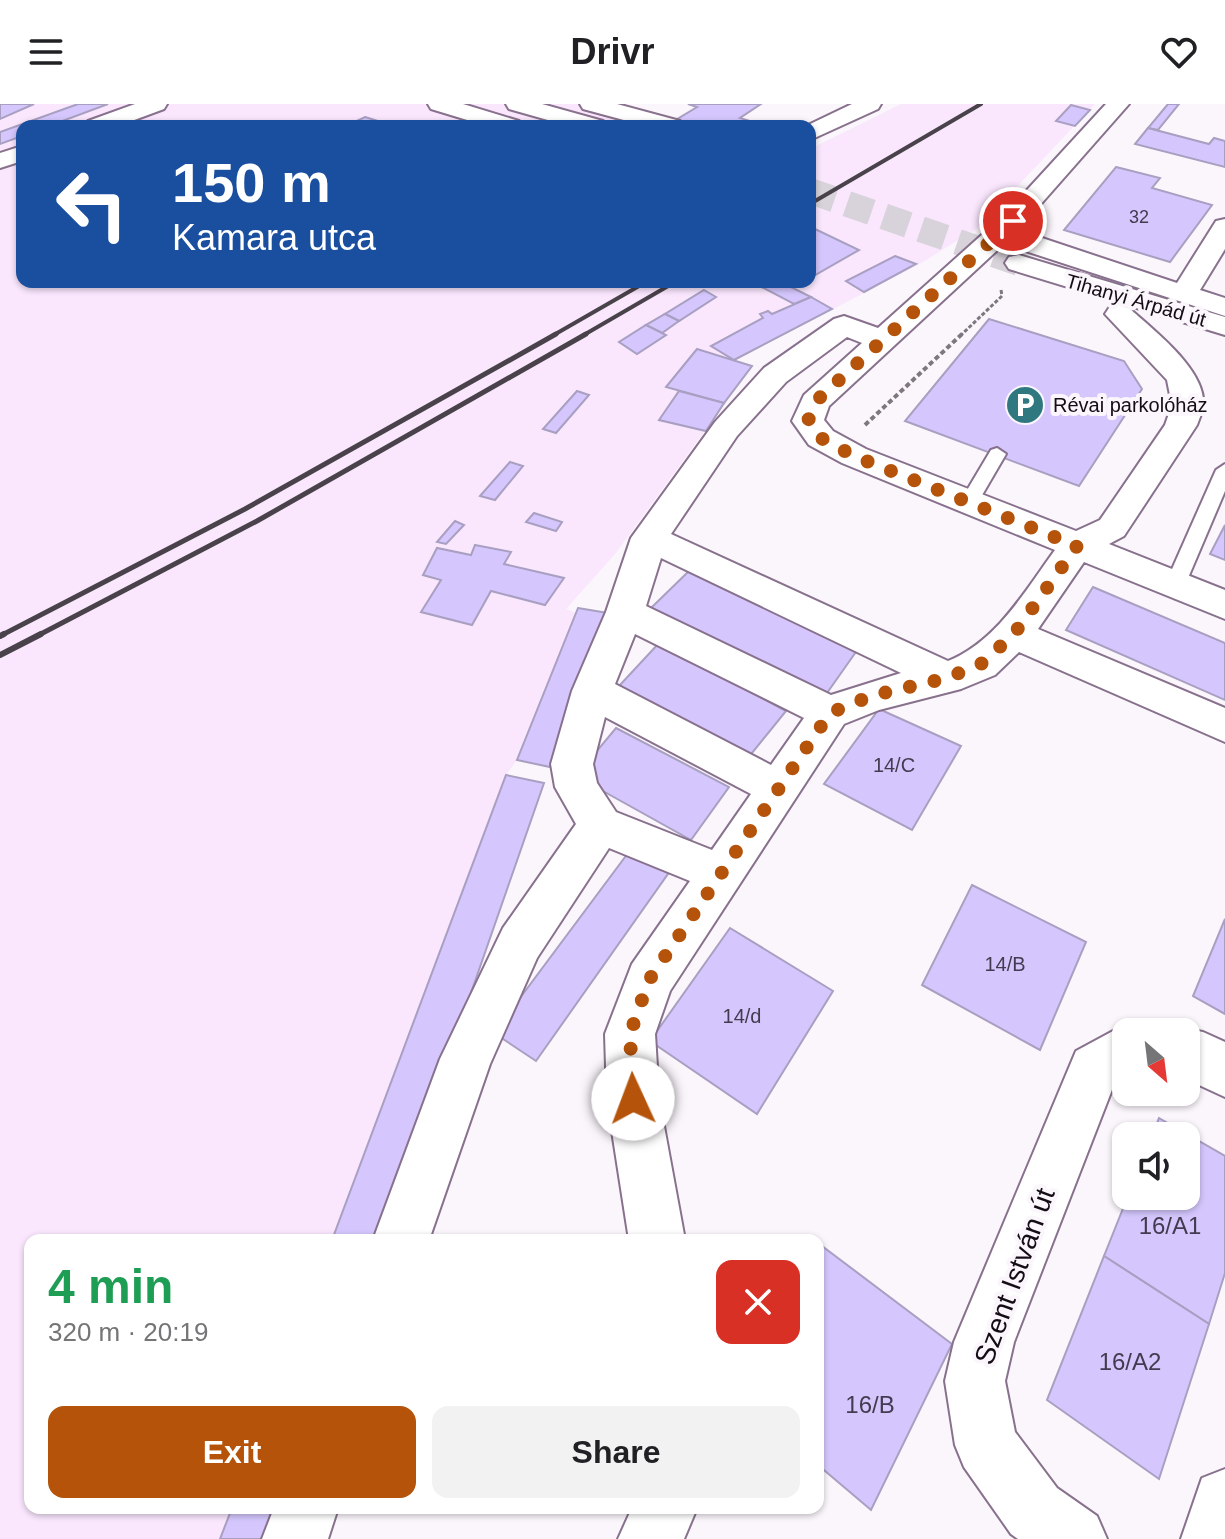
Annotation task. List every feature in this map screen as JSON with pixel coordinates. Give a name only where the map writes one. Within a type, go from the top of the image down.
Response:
[{"type":"street","points":[[112,120],[156,104]]},
{"type":"street","points":[[439,104],[491,120]]},
{"type":"street","points":[[517,104],[574,120]]},
{"type":"street","points":[[591,104],[650,120]]},
{"type":"street","points":[[816,130],[870,104]]},
{"type":"street","points":[[1118,104],[1001,233],[815,402],[808,421],[821,438],[854,456],[1225,605]]},
{"type":"street","points":[[1183,295],[1225,227]]},
{"type":"street","points":[[1001,233],[1225,307]]},
{"type":"street","name":"Tihanyi Árpád út","points":[[1019,263],[1046,274],[1225,326]]},
{"type":"street","name":"Tihanyi Árpád út","points":[[1046,274],[1119,314],[1225,352]]},
{"type":"street","points":[[656,1234],[633,1099],[630,1034],[649,980],[830,713],[871,696],[947,678],[981,664],[1014,634],[1077,546],[1112,528],[1181,425],[1188,405],[1182,379],[1169,362],[1119,314]]},
{"type":"street","points":[[722,874],[600,825],[576,787],[572,764],[592,691],[625,612],[649,538],[726,429],[775,375],[844,325],[882,340]]},
{"type":"street","points":[[649,538],[947,678]]},
{"type":"street","points":[[625,612],[830,713]]},
{"type":"street","points":[[1014,634],[1225,726]]},
{"type":"street","points":[[592,691],[779,789]]},
{"type":"street","points":[[403,1234],[466,1059],[520,943],[600,825]]},
{"type":"street","points":[[1200,1056],[1225,1071]]},
{"type":"street","name":"Szent István út","points":[[1074,1539],[1034,1511],[986,1445],[975,1381],[984,1342],[1094,1069],[1112,1058]]},
{"type":"street","points":[[1214,1539],[1225,1501]]},
{"type":"street","points":[[295,1539],[304,1514]]},
{"type":"street","points":[[651,1539],[662,1514]]},
{"type":"lane","points":[[969,502],[997,454]]},
{"type":"lane","points":[[1175,585],[1225,470]]},
{"type":"path","points":[[856,433],[1002,296],[996,284]]},
{"type":"shaded area","points":[[0,104],[581,104],[636,120],[16,120],[16,288],[816,288],[816,146],[901,104],[1095,104],[978,228],[918,265],[735,360],[752,366],[616,553],[566,609],[576,613],[517,760],[506,775],[387,1234],[24,1234],[24,1514],[291,1514],[282,1539],[0,1539]]},
{"type":"building","points":[[0,104],[34,104],[0,119]]},
{"type":"building","points":[[78,104],[108,104],[65,120],[33,120]]},
{"type":"building","points":[[688,104],[761,104],[740,118],[747,120],[676,120],[697,107]]},
{"type":"building","points":[[1168,104],[1179,104],[1158,130],[1148,128]]},
{"type":"building","points":[[1071,105],[1090,110],[1075,126],[1056,121]]},
{"type":"building","points":[[16,126],[16,138],[0,144],[0,132]]},
{"type":"building","points":[[1148,128],[1209,144],[1214,138],[1225,141],[1225,167],[1135,144]]},
{"type":"building","points":[[1116,167],[1160,178],[1152,188],[1212,205],[1170,262],[1064,230]]},
{"type":"building","points":[[816,229],[859,250],[816,275]]},
{"type":"building","points":[[895,256],[916,264],[864,292],[846,281]]},
{"type":"building","points":[[763,288],[793,288],[811,297],[794,304]]},
{"type":"building","points":[[704,290],[716,297],[679,321],[665,314]]},
{"type":"building","points":[[811,297],[832,309],[734,360],[711,346],[763,318],[760,314],[768,311],[772,314]]},
{"type":"building","points":[[665,314],[679,321],[662,333],[646,325]]},
{"type":"building","name":"Révai parkolóház","points":[[989,319],[1124,361],[1142,389],[1079,486],[905,421]]},
{"type":"building","points":[[646,325],[666,335],[637,354],[619,342]]},
{"type":"building","points":[[697,349],[752,366],[724,403],[666,387]]},
{"type":"building","points":[[577,391],[589,395],[556,433],[543,429]]},
{"type":"building","points":[[679,391],[724,403],[706,431],[659,420]]},
{"type":"building","points":[[510,462],[523,466],[495,500],[480,496]]},
{"type":"building","points":[[534,513],[562,522],[556,531],[526,522]]},
{"type":"building","points":[[455,521],[464,525],[446,544],[437,542]]},
{"type":"building","points":[[1225,525],[1225,560],[1210,554]]},
{"type":"building","points":[[475,545],[511,552],[504,564],[564,578],[545,605],[491,591],[472,625],[421,612],[441,580],[423,575],[437,548],[471,555]]},
{"type":"building","points":[[689,571],[858,649],[827,693],[651,608]]},
{"type":"building","points":[[1093,587],[1225,643],[1225,700],[1066,630]]},
{"type":"building","points":[[578,608],[608,613],[550,767],[517,760]]},
{"type":"building","points":[[659,643],[786,711],[748,758],[619,686]]},
{"type":"building","points":[[879,709],[961,746],[912,830],[824,784]]},
{"type":"building","points":[[616,728],[729,787],[691,840],[576,776]]},
{"type":"building","points":[[506,775],[544,783],[387,1234],[334,1234]]},
{"type":"building","points":[[631,849],[670,871],[536,1061],[494,1033]]},
{"type":"building","points":[[972,885],[1086,942],[1040,1050],[922,985]]},
{"type":"building","points":[[1225,919],[1225,1014],[1193,996]]},
{"type":"building","points":[[730,928],[833,991],[757,1114],[650,1041]]},
{"type":"building","points":[[1200,1142],[1225,1156],[1225,1273],[1209,1324],[1104,1256],[1122,1210],[1200,1210]]},
{"type":"building","points":[[824,1248],[952,1344],[871,1510],[824,1470]]},
{"type":"building","points":[[1104,1256],[1209,1324],[1159,1479],[1047,1400]]},
{"type":"building","points":[[230,1514],[291,1514],[282,1539],[220,1539]]},
{"type":"tunnel","points":[[816,193],[1019,263]]},
{"type":"railway","points":[[816,200],[981,104]]},
{"type":"railway","points":[[552,336],[636,288]]},
{"type":"railway","points":[[582,336],[665,288]]},
{"type":"railway","points":[[4,634],[0,636],[245,509],[556,334]]},
{"type":"railway","points":[[37,636],[257,521],[586,334]]},
{"type":"railway","points":[[0,655],[41,634]]},
{"type":"place","name":"Révai parkolóház","points":[[1025,405]]},
{"type":"route","points":[[633,1099],[630,1034],[649,980],[830,713],[871,696],[947,678],[981,664],[1014,634],[1077,546],[854,456],[821,438],[808,421],[815,402],[1013,221]]}]
